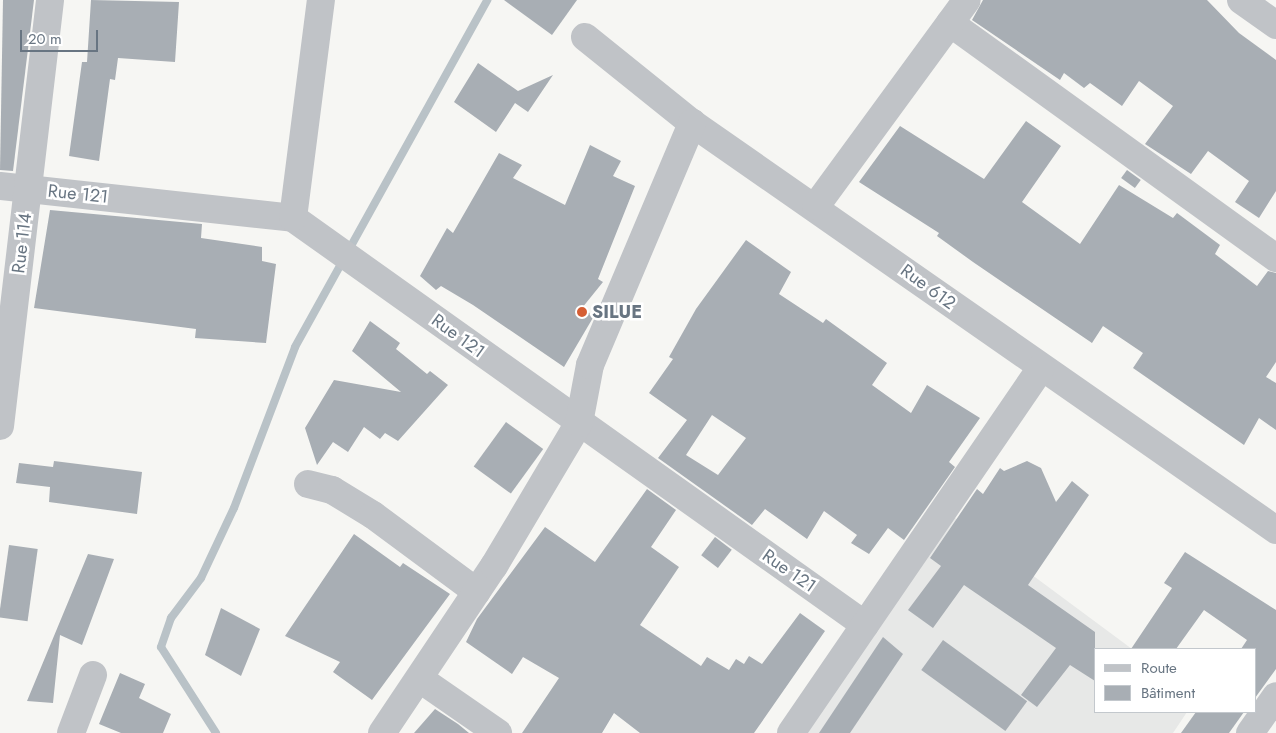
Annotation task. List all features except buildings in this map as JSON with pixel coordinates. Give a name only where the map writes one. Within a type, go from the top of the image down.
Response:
[{"type":"street","name":"Rue 114","points":[[0,426],[50,0]]},
{"type":"street","points":[[293,218],[321,0]]},
{"type":"street","points":[[816,206],[967,0]]},
{"type":"street","points":[[1241,0],[1276,25]]},
{"type":"street","points":[[950,23],[1276,258]]},
{"type":"street","name":"Rue 612","points":[[586,37],[692,123],[816,206],[1041,368],[1276,530]]},
{"type":"street","points":[[382,733],[477,592],[579,423],[590,365],[692,123]]},
{"type":"street","name":"Rue 121","points":[[0,186],[293,218],[865,625]]},
{"type":"street","points":[[791,733],[1041,368]]},
{"type":"street","points":[[308,484],[332,490],[373,515],[477,592]]},
{"type":"street","points":[[71,733],[93,675]]},
{"type":"street","points":[[420,679],[498,733]]},
{"type":"street","points":[[1250,733],[1276,696]]},
{"type":"shaded area","points":[[951,515],[1131,648],[1094,648],[1094,713],[1186,713],[1173,733],[805,733]]},
{"type":"waterway","points":[[216,733],[161,647],[171,618],[201,578],[234,508],[295,347],[487,0]]},
{"type":"place","name":"SILUE","points":[[582,312]]}]
